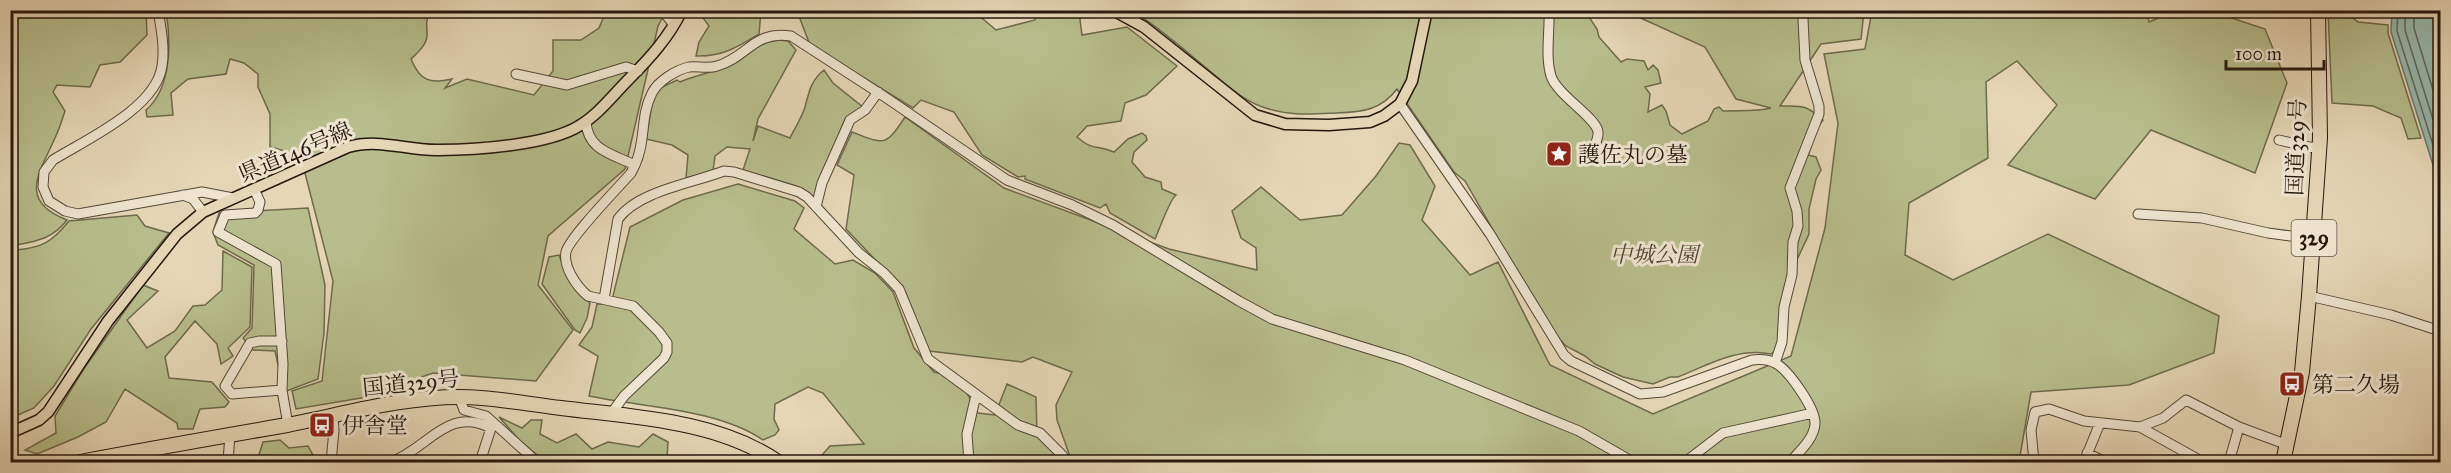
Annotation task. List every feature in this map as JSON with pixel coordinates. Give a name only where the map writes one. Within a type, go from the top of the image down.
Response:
[{"type":"highway","name":"国道329号","points":[[2283,462],[2302,372],[2309,296],[2319,149],[2318,10]]},
{"type":"highway","name":"国道329号","points":[[80,462],[134,457],[230,434],[402,402],[459,397],[611,414],[681,425],[744,443],[778,462]]},
{"type":"main road","name":"県道146号線","points":[[10,433],[39,420],[48,412],[108,321],[177,234],[203,212],[360,143],[437,150],[475,149],[538,140],[564,133],[586,122],[648,60],[674,25],[682,10]]},
{"type":"main road","points":[[1113,10],[1144,27],[1245,109],[1265,119],[1285,124],[1311,125],[1361,123],[1384,116],[1400,104],[1412,81],[1427,10]]},
{"type":"street","points":[[158,10],[162,38],[162,65],[154,87],[132,111],[53,160],[44,172],[43,187],[49,201],[56,207],[78,214],[202,192],[233,198]]},
{"type":"street","points":[[662,10],[674,25]]},
{"type":"street","points":[[1549,10],[1551,76],[1569,100],[1596,125],[1598,137],[1591,158]]},
{"type":"street","points":[[1775,363],[1782,342],[1784,307],[1792,275],[1793,242],[1798,226],[1797,211],[1790,188],[1820,114],[1805,60],[1803,19]]},
{"type":"street","points":[[611,414],[624,396],[664,358],[668,352],[667,343],[633,306],[588,296],[582,291],[567,266],[566,252],[575,236],[631,173],[639,156],[645,110],[652,92],[658,85],[688,67],[715,67],[732,59],[764,37],[775,33],[790,36],[878,92],[1007,180],[1072,205],[1113,225],[1272,319],[1406,360],[1579,431],[1633,462]]},
{"type":"street","points":[[516,74],[567,85],[626,67],[638,70]]},
{"type":"street","points":[[816,207],[822,183],[846,127],[850,120],[865,110],[878,92]]},
{"type":"street","points":[[1400,104],[1490,234],[1559,349],[1571,361],[1640,394],[1663,393],[1752,360],[1766,360],[1775,363],[1794,382],[1813,413],[1816,423],[1812,435],[1790,462]]},
{"type":"street","points":[[586,122],[586,135],[595,146],[635,165]]},
{"type":"street","points":[[2279,140],[2319,149]]},
{"type":"street","points":[[603,299],[618,219],[624,210],[638,200],[724,171],[799,192],[859,253],[884,273],[899,289],[928,359],[1018,425],[1040,433],[1064,456],[1066,462]]},
{"type":"street","points":[[254,189],[260,202],[258,210],[255,213],[225,215],[218,232],[276,264],[282,341],[282,390],[288,425]]},
{"type":"street","points":[[181,195],[193,200],[203,212]]},
{"type":"street","points":[[2138,214],[2202,218],[2268,233],[2313,239]]},
{"type":"street","points":[[2309,296],[2391,315],[2440,331]]},
{"type":"street","points":[[282,341],[260,341],[250,344],[225,386],[232,394],[282,390]]},
{"type":"street","points":[[969,462],[967,434],[976,395]]},
{"type":"street","points":[[459,397],[464,411],[486,416],[492,425],[537,462]]},
{"type":"street","points":[[2140,427],[2163,418],[2186,400],[2239,427],[2288,445]]},
{"type":"street","points":[[2034,462],[2031,430],[2035,412],[2049,409],[2084,421],[2140,427],[2203,462]]},
{"type":"street","points":[[1685,462],[1723,433],[1813,413]]},
{"type":"street","points":[[333,415],[334,462]]},
{"type":"street","points":[[391,462],[413,452],[441,429],[452,424],[461,421],[492,425]]},
{"type":"street","points":[[2100,423],[2086,458],[2104,462]]},
{"type":"street","points":[[480,462],[492,425]]},
{"type":"street","points":[[2229,462],[2239,427]]},
{"type":"street","points":[[228,462],[230,434]]},
{"type":"green space","points":[[11,10],[146,11],[147,35],[120,62],[100,65],[90,87],[57,85],[53,92],[65,111],[39,174],[37,195],[42,204],[67,220],[51,235],[16,245],[15,250],[46,243],[69,221],[137,215],[145,226],[169,233],[91,329],[54,386],[34,408],[11,418]]},
{"type":"green space","points":[[2146,10],[2149,22],[2175,11],[2211,11],[2265,29],[2287,83],[2255,173],[2151,130],[2095,199],[2008,165],[2057,105],[2017,61],[1986,82],[1988,158],[1909,203],[1905,255],[1953,280],[2048,234],[2219,316],[2214,353],[2129,385],[2031,392],[2019,462],[1072,462],[1057,420],[1056,405],[1072,372],[1033,357],[1022,362],[929,351],[905,291],[846,229],[854,175],[837,165],[852,132],[883,141],[893,134],[905,117],[1004,188],[1169,249],[1257,270],[1256,248],[1241,238],[1232,211],[1261,187],[1300,220],[1342,215],[1376,176],[1399,143],[1410,145],[1435,186],[1422,220],[1470,275],[1498,262],[1550,365],[1653,414],[1791,356],[1825,228],[1838,123],[1824,54],[1865,49],[1872,11]]},
{"type":"green space","points":[[166,11],[430,11],[426,41],[411,59],[422,76],[432,81],[452,79],[445,88],[467,79],[534,95],[553,71],[553,40],[581,40],[599,28],[606,11],[666,11],[658,26],[625,169],[548,236],[538,285],[573,330],[536,381],[433,373],[361,398],[296,409],[292,391],[322,381],[333,281],[300,154],[283,160],[282,150],[270,147],[270,114],[258,87],[258,74],[244,63],[230,59],[226,74],[188,79],[171,93],[173,115],[147,117],[146,110],[155,101],[161,89],[168,63],[169,36]]},
{"type":"green space","points":[[698,11],[761,11],[759,34],[722,53],[696,56],[699,42],[709,26]]},
{"type":"green space","points":[[797,11],[981,11],[982,18],[996,30],[1035,20],[1036,11],[1079,12],[1082,35],[1127,27],[1177,66],[1146,95],[1125,103],[1121,121],[1087,126],[1077,137],[1092,146],[1114,152],[1128,139],[1142,133],[1146,136],[1147,140],[1134,152],[1132,162],[1145,177],[1161,182],[1162,189],[1176,195],[1155,239],[1110,213],[1106,204],[1100,208],[1025,179],[1025,176],[1018,177],[982,155],[954,112],[921,100],[913,108],[810,45]]},
{"type":"green space","name":"中城公園","points":[[1133,11],[1585,11],[1597,29],[1599,37],[1621,62],[1627,59],[1644,61],[1648,70],[1653,65],[1658,70],[1661,83],[1645,87],[1650,94],[1648,112],[1662,105],[1670,125],[1682,134],[1708,121],[1714,109],[1719,107],[1723,111],[1771,108],[1736,99],[1705,47],[1625,11],[1864,11],[1861,39],[1821,44],[1780,106],[1803,107],[1823,120],[1810,136],[1811,147],[1808,155],[1816,157],[1821,170],[1816,179],[1809,209],[1809,234],[1795,264],[1780,347],[1771,354],[1747,353],[1723,358],[1678,377],[1670,377],[1653,384],[1623,377],[1595,364],[1566,346],[1549,328],[1465,181],[1454,172],[1397,89],[1378,106],[1355,112],[1303,114],[1269,109],[1251,102],[1235,91]]},
{"type":"green space","points":[[2328,11],[2345,11],[2358,22],[2388,25],[2388,33],[2421,138],[2408,139],[2401,118],[2373,106],[2332,103]]},
{"type":"green space","points":[[779,40],[788,41],[796,50],[758,119],[753,141],[758,126],[790,138],[802,115],[813,82],[824,70],[833,83],[864,108],[845,119],[816,198],[796,186],[743,170],[750,149],[727,147],[715,156],[713,171],[686,178],[688,155],[672,145],[646,139],[654,93],[677,80],[680,82],[722,68],[758,47]]},
{"type":"green space","points":[[738,184],[795,201],[804,208],[794,229],[835,264],[853,260],[875,273],[893,292],[914,348],[934,372],[958,377],[978,413],[995,415],[1007,384],[1036,397],[1037,436],[1053,451],[1056,462],[826,462],[822,455],[830,446],[864,444],[823,393],[808,387],[775,404],[774,419],[779,430],[775,435],[763,440],[745,430],[702,415],[589,396],[598,356],[579,345],[592,327],[597,304],[611,304],[630,227],[683,200]]},
{"type":"green space","points":[[308,208],[325,285],[324,333],[318,379],[284,392],[275,351],[253,350],[243,338],[252,328],[254,265],[218,245],[213,232],[219,213]]},
{"type":"green space","points":[[223,251],[252,267],[250,327],[228,348],[233,356],[221,364],[217,344],[195,321],[165,357],[169,378],[212,382],[229,402],[225,407],[200,409],[193,429],[178,429],[177,423],[125,389],[106,422],[78,437],[37,454],[25,450],[56,433],[55,416],[83,370],[143,285],[158,291],[127,320],[147,348],[175,331],[193,306],[205,305],[222,290]]},
{"type":"green space","points":[[559,255],[574,288],[590,303],[587,318],[580,333],[575,330],[542,284],[549,257]]},
{"type":"green space","points":[[499,417],[522,428],[531,420],[542,420],[540,434],[557,443],[576,434],[592,449],[608,442],[639,447],[653,434],[668,442],[667,459],[681,462],[546,462],[521,442]]},
{"type":"green space","points":[[280,440],[289,448],[308,446],[314,457],[309,462],[235,462],[257,461],[263,442]]},
{"type":"water","points":[[2392,11],[2440,11],[2440,187],[2391,32]]},
{"type":"place","name":"護佐丸の墓","points":[[1559,154]]},
{"type":"place","name":"第二久場","points":[[2292,384]]},
{"type":"place","name":"伊舎堂","points":[[322,425]]}]
